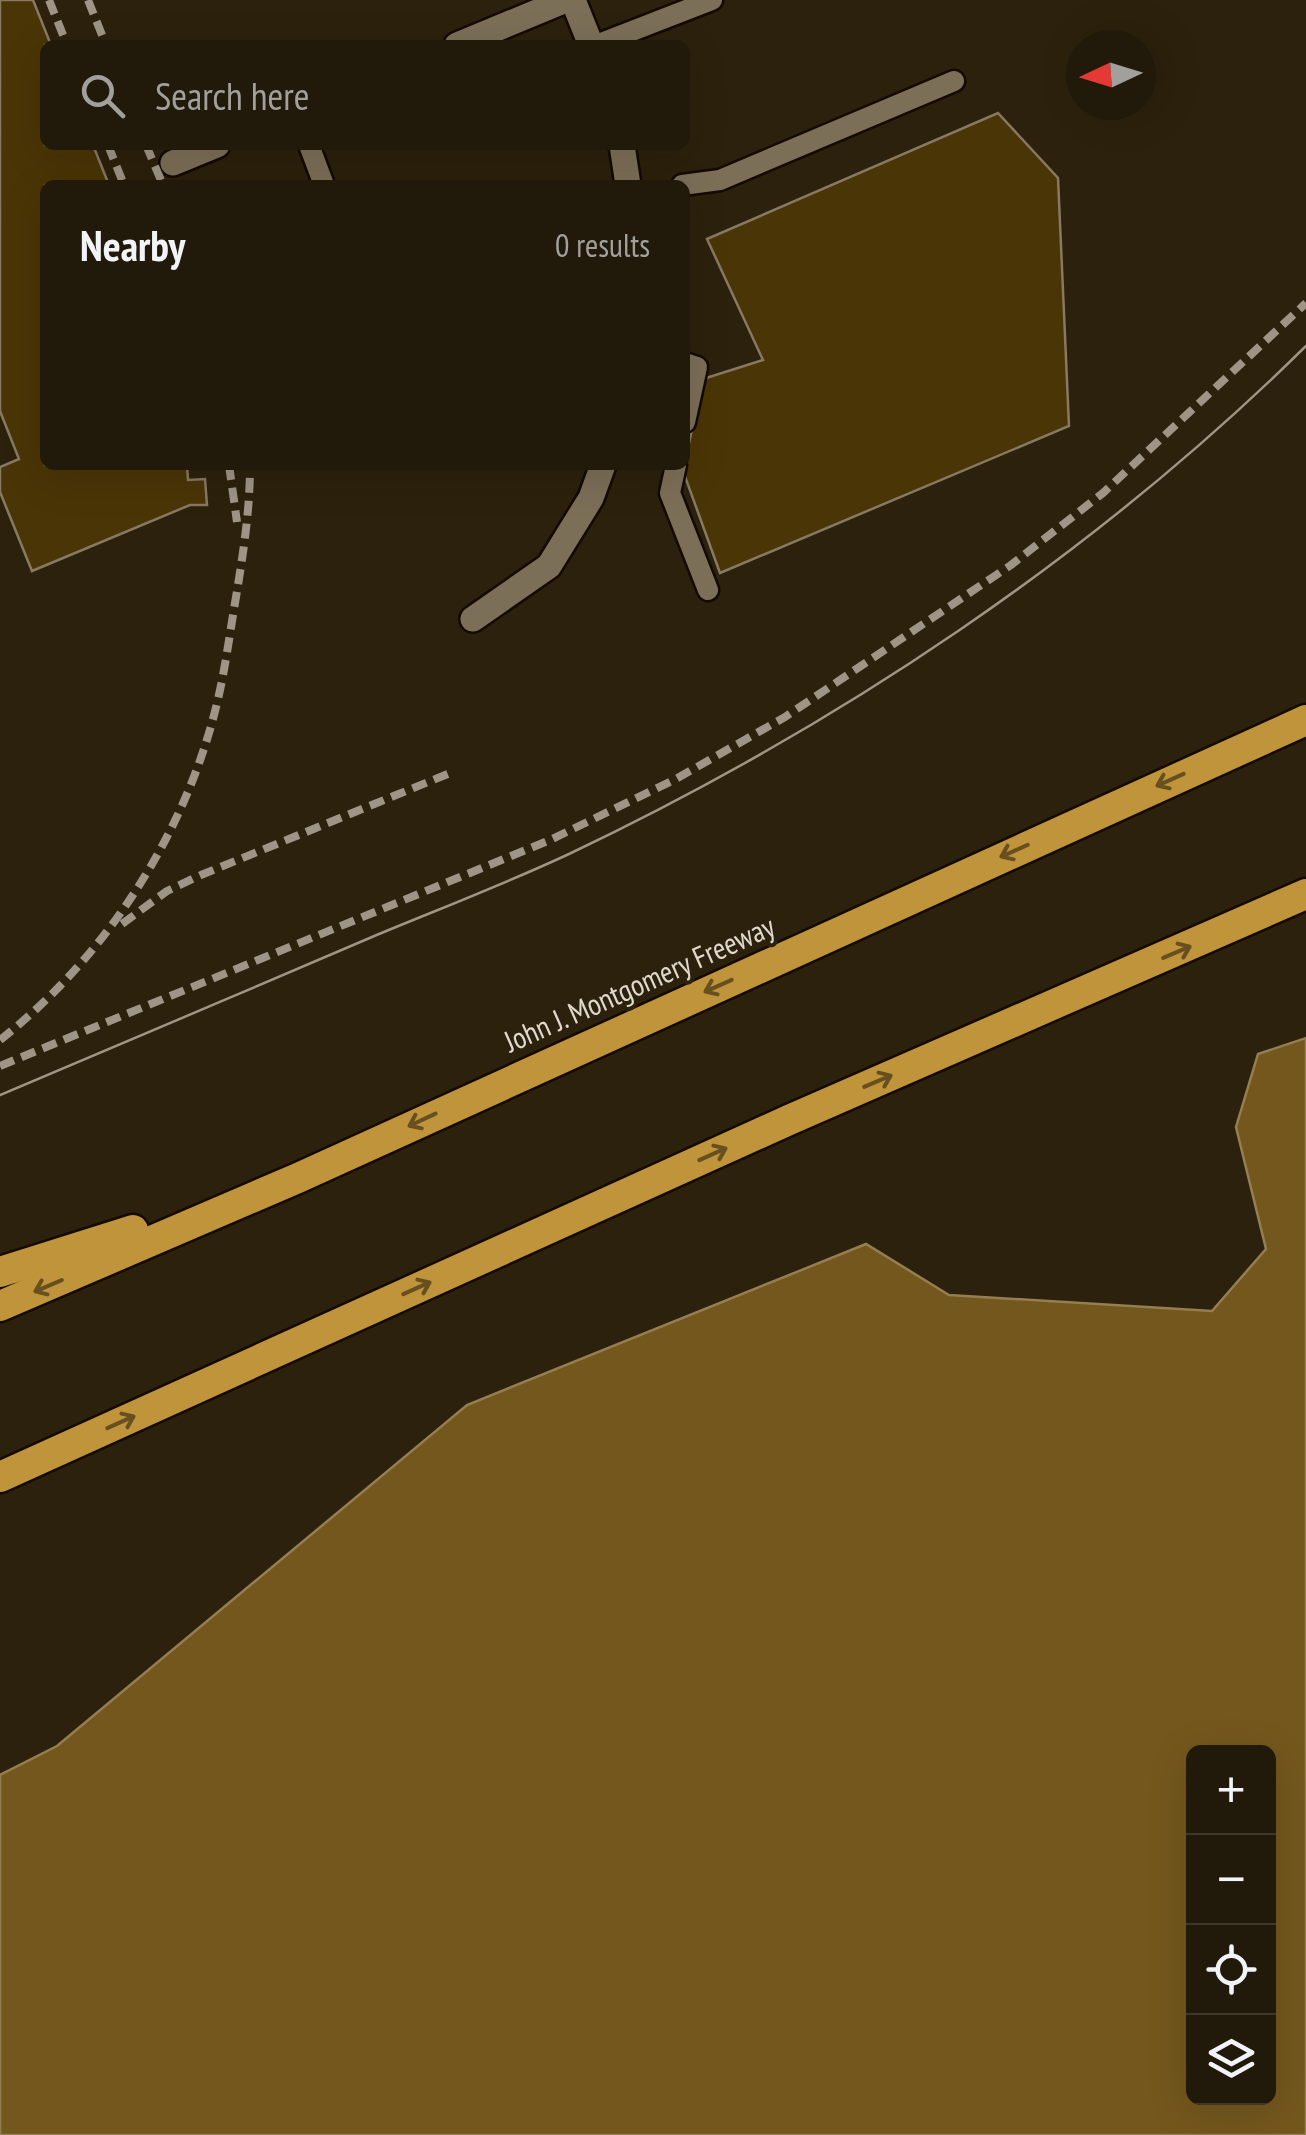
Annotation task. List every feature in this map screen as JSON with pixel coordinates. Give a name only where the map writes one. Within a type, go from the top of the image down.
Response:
[{"type":"highway","points":[[1238,750],[1306,703]]},
{"type":"highway","name":"John J. Montgomery Freeway","points":[[0,1306],[298,1178],[1306,720]]},
{"type":"highway","points":[[0,1479],[771,1128],[1292,907],[1306,894]]},
{"type":"highway","points":[[0,1272],[298,1178]]},
{"type":"street","points":[[469,40],[569,0],[590,40]]},
{"type":"street","points":[[173,163],[205,150]]},
{"type":"street","points":[[623,150],[627,180]]},
{"type":"street","points":[[473,619],[549,566],[591,498],[601,470]]},
{"type":"lane","points":[[606,40],[712,0]]},
{"type":"lane","points":[[690,184],[720,180],[954,81]]},
{"type":"lane","points":[[311,150],[322,180]]},
{"type":"lane","points":[[690,365],[696,367],[690,397]]},
{"type":"lane","points":[[675,470],[670,493],[708,590]]},
{"type":"shaded area","points":[[1306,1038],[1306,2135],[0,2135],[0,1775],[57,1746],[467,1405],[866,1244],[949,1295],[1212,1311],[1266,1249],[1236,1127],[1258,1054]]},
{"type":"building","points":[[0,0],[33,0],[49,40],[40,40],[40,150],[95,150],[107,180],[40,180],[40,470],[187,470],[188,480],[205,479],[207,505],[190,505],[32,571],[0,492],[0,467],[19,459],[0,411]]},
{"type":"building","points":[[998,113],[1058,178],[1069,426],[720,573],[683,471],[690,470],[690,439],[703,379],[763,360],[707,239]]},
{"type":"tram line","points":[[0,1095],[546,865],[768,750],[958,631],[1050,565],[1139,496],[1306,346]]},
{"type":"railway","points":[[49,0],[65,40]]},
{"type":"railway","points":[[88,0],[104,40]]},
{"type":"railway","points":[[110,150],[122,180]]},
{"type":"railway","points":[[148,150],[161,180]]},
{"type":"railway","points":[[0,1066],[550,840],[674,780],[785,717],[1011,565],[1103,493],[1306,303]]},
{"type":"railway","points":[[230,470],[237,522]]},
{"type":"railway","points":[[0,1040],[39,1007],[108,930],[164,843],[186,797],[223,676],[245,537],[250,470]]},
{"type":"railway","points":[[122,924],[167,891],[201,875],[450,773]]}]
